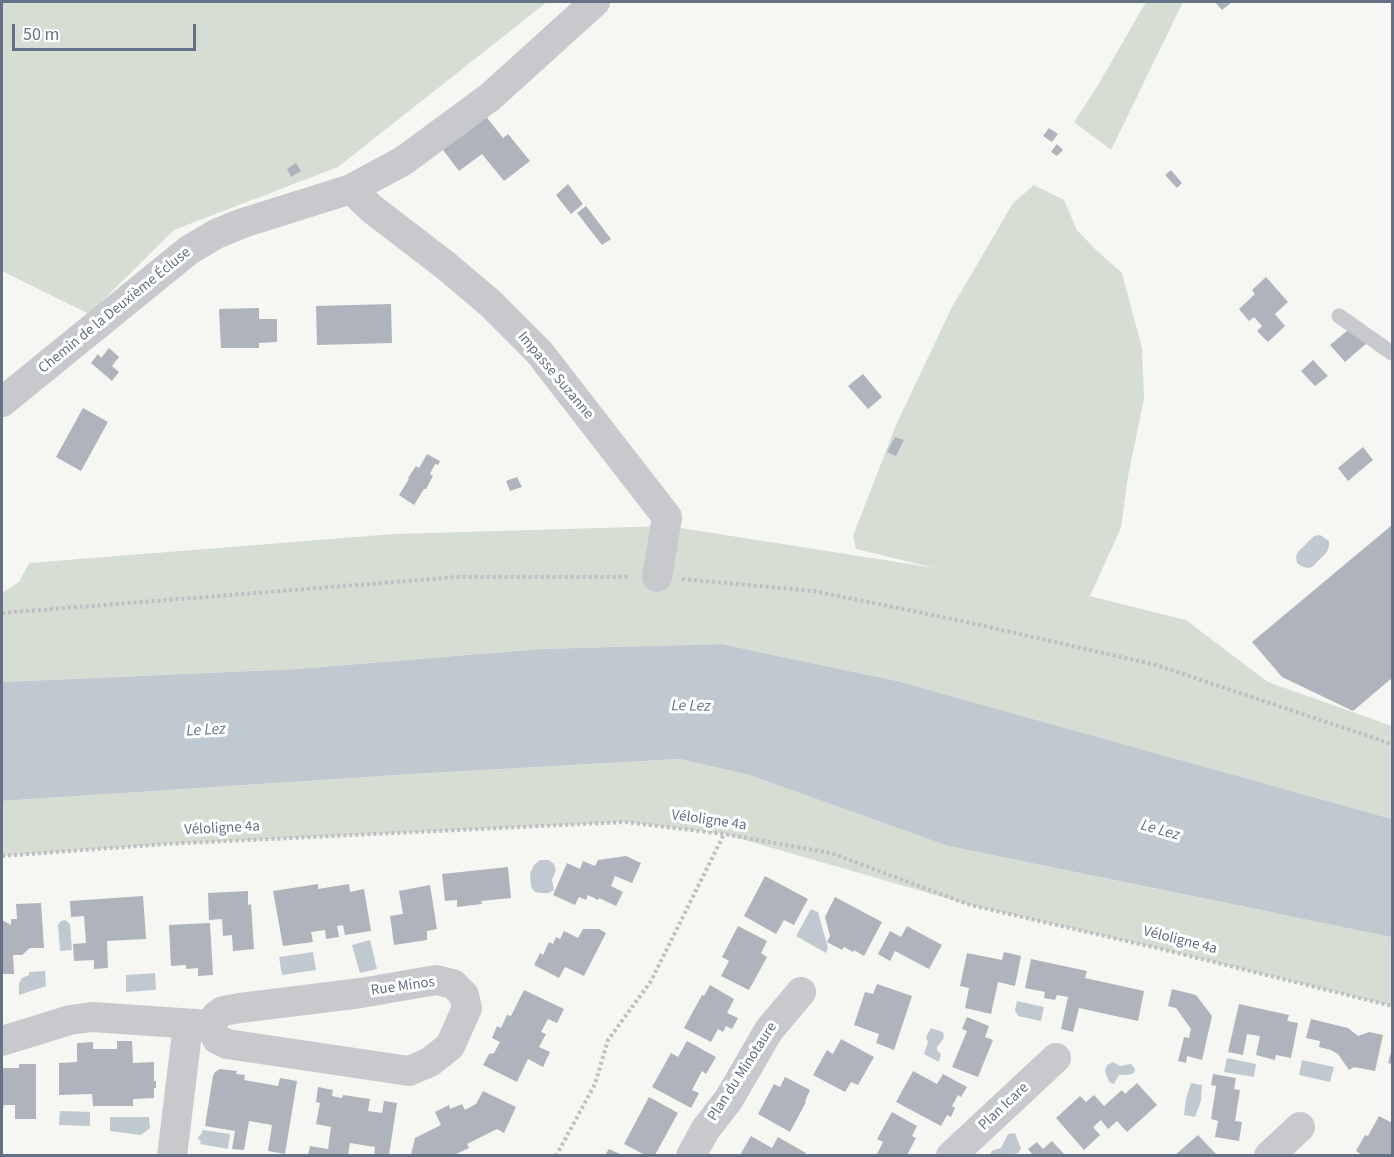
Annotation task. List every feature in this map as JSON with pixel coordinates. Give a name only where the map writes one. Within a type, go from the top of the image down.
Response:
[{"type":"street","name":"Chemin de la Deuxième Écluse","points":[[2,402],[189,250],[216,234],[243,223],[351,189],[403,161],[490,97],[595,2]]},
{"type":"street","name":"Impasse Suzanne","points":[[351,189],[372,209],[490,303],[538,352],[667,517],[657,577]]},
{"type":"street","name":"Rue Minos","points":[[436,980],[453,984],[464,994],[467,1008],[450,1046],[430,1062],[410,1071],[227,1044],[199,1025],[223,1011],[361,993],[436,980]]},
{"type":"street","name":"Plan du Minotaure","points":[[691,1155],[705,1130],[729,1099],[769,1030],[801,992]]},
{"type":"street","points":[[2,1041],[70,1020],[92,1017],[199,1025],[172,1155]]},
{"type":"street","name":"Plan Icare","points":[[951,1155],[1056,1058]]},
{"type":"street","points":[[1269,1155],[1300,1127]]},
{"type":"lane","points":[[1339,315],[1392,353]]},
{"type":"path","points":[[2,613],[458,577],[657,577],[814,591],[962,621],[1156,665],[1392,744]]},
{"type":"path","name":"Véloligne 4a","points":[[2,856],[166,844],[626,822],[723,834],[831,853],[970,905],[1392,1006]]},
{"type":"path","points":[[556,1155],[595,1084],[608,1040],[651,981],[723,834]]},
{"type":"shaded area","points":[[2,2],[547,2],[338,167],[174,230],[89,314],[2,271]]},
{"type":"shaded area","points":[[1146,2],[1183,2],[1111,150],[1074,122]]},
{"type":"shaded area","points":[[1034,185],[1064,200],[1077,230],[1122,273],[1142,348],[1144,399],[1128,476],[1121,528],[1090,596],[1186,620],[1268,682],[1392,726],[1392,819],[897,681],[721,644],[540,649],[297,669],[2,682],[2,593],[19,582],[29,563],[394,534],[668,526],[935,568],[856,549],[853,536],[896,425],[951,309],[1013,203]]},
{"type":"shaded area","points":[[680,759],[749,775],[948,846],[1259,910],[1392,933],[1392,1006],[970,905],[724,834],[626,822],[166,844],[2,856],[2,801]]},
{"type":"water","points":[[1320,535],[1329,541],[1327,552],[1312,567],[1301,566],[1297,563],[1298,552],[1314,536]]},
{"type":"water","name":"Le Lez","points":[[721,644],[897,681],[1392,819],[1392,937],[948,846],[749,775],[680,759],[2,801],[2,682],[297,669],[540,649]]},
{"type":"water","points":[[540,860],[549,860],[554,864],[556,870],[552,880],[554,890],[549,893],[535,892],[531,887],[530,873]]},
{"type":"water","points":[[811,909],[818,912],[828,948],[826,953],[796,936]]},
{"type":"water","points":[[65,920],[70,924],[72,950],[60,951],[58,925]]},
{"type":"water","points":[[370,940],[377,969],[360,973],[352,945]]},
{"type":"water","points":[[313,952],[316,970],[282,975],[279,957]]},
{"type":"water","points":[[45,971],[46,986],[19,995],[19,983],[22,978],[29,975],[29,972]]},
{"type":"water","points":[[155,973],[156,990],[126,992],[126,975]]},
{"type":"water","points":[[1017,1001],[1044,1007],[1041,1021],[1018,1016],[1015,1010]]},
{"type":"water","points":[[931,1028],[943,1032],[944,1038],[937,1047],[941,1054],[939,1062],[924,1054],[928,1042],[926,1037]]},
{"type":"water","points":[[1227,1058],[1256,1064],[1254,1077],[1224,1072]]},
{"type":"water","points":[[1302,1060],[1334,1067],[1330,1082],[1299,1075]]},
{"type":"water","points":[[1113,1062],[1120,1066],[1131,1064],[1135,1069],[1134,1073],[1119,1075],[1114,1084],[1109,1082],[1105,1071],[1107,1065]]},
{"type":"water","points":[[1191,1083],[1202,1085],[1201,1101],[1195,1117],[1184,1115]]},
{"type":"water","points":[[60,1111],[90,1112],[90,1126],[59,1125]]},
{"type":"water","points":[[110,1117],[149,1117],[150,1128],[141,1135],[110,1131]]},
{"type":"water","points":[[203,1130],[230,1134],[228,1149],[200,1144],[198,1137]]},
{"type":"water","points":[[1015,1133],[1021,1149],[1018,1153],[989,1155],[993,1150],[1001,1148],[1008,1134]]},
{"type":"building","points":[[1215,2],[1232,2],[1222,10]]},
{"type":"building","points":[[484,114],[503,138],[508,134],[530,161],[504,181],[482,154],[459,171],[440,146]]},
{"type":"building","points":[[1049,128],[1058,134],[1052,142],[1043,136]]},
{"type":"building","points":[[1057,144],[1063,150],[1057,156],[1051,152]]},
{"type":"building","points":[[296,163],[301,171],[291,177],[287,169]]},
{"type":"building","points":[[1171,170],[1182,183],[1177,188],[1165,175]]},
{"type":"building","points":[[568,184],[583,204],[571,214],[556,195]]},
{"type":"building","points":[[586,206],[611,239],[602,245],[577,213]]},
{"type":"building","points":[[1266,277],[1288,302],[1275,314],[1285,326],[1268,342],[1257,331],[1262,326],[1254,317],[1249,321],[1239,309],[1255,294],[1252,290]]},
{"type":"building","points":[[391,304],[392,343],[317,345],[316,306]]},
{"type":"building","points":[[259,308],[259,319],[277,319],[277,342],[259,343],[259,348],[221,348],[219,309]]},
{"type":"building","points":[[1348,330],[1367,343],[1345,362],[1330,345]]},
{"type":"building","points":[[109,348],[119,357],[112,366],[119,372],[112,381],[91,363],[98,354],[101,358]]},
{"type":"building","points":[[1313,360],[1328,376],[1315,386],[1301,371]]},
{"type":"building","points":[[863,374],[882,397],[868,409],[848,386]]},
{"type":"building","points":[[83,408],[108,422],[81,471],[56,457]]},
{"type":"building","points":[[895,437],[904,440],[896,456],[887,452]]},
{"type":"building","points":[[1363,447],[1373,460],[1348,481],[1338,468]]},
{"type":"building","points":[[427,454],[440,461],[438,465],[435,464],[430,474],[433,476],[414,505],[399,495],[416,466],[419,468]]},
{"type":"building","points":[[517,477],[522,487],[510,491],[506,481]]},
{"type":"building","points":[[1392,525],[1392,678],[1353,711],[1282,677],[1252,642]]},
{"type":"building","points":[[626,856],[641,863],[632,883],[615,876],[611,886],[623,892],[616,906],[588,895],[586,900],[579,897],[575,905],[553,895],[567,863],[580,869],[583,861],[595,866],[598,860]]},
{"type":"building","points":[[508,867],[511,898],[481,901],[482,904],[457,907],[457,900],[445,901],[442,874]]},
{"type":"building","points":[[765,876],[808,899],[794,925],[784,920],[776,934],[744,916]]},
{"type":"building","points":[[318,884],[318,889],[349,884],[350,892],[364,889],[371,931],[345,935],[343,925],[337,926],[339,937],[326,939],[325,930],[311,932],[313,942],[283,946],[273,891]]},
{"type":"building","points":[[430,885],[437,929],[427,931],[427,940],[394,945],[390,916],[403,914],[399,891]]},
{"type":"building","points":[[248,891],[254,949],[233,951],[232,935],[223,936],[222,919],[209,920],[208,893]]},
{"type":"building","points":[[143,896],[146,939],[107,941],[108,968],[94,969],[94,960],[74,961],[73,944],[86,943],[84,916],[71,917],[70,901]]},
{"type":"building","points":[[835,897],[882,922],[864,956],[844,947],[842,950],[827,942],[830,936],[825,917]]},
{"type":"building","points":[[41,903],[44,948],[30,948],[22,955],[13,955],[14,974],[2,974],[2,920],[11,925],[11,919],[17,919],[16,904]]},
{"type":"building","points":[[210,923],[213,975],[198,976],[198,968],[186,969],[186,965],[171,966],[169,925]]},
{"type":"building","points":[[738,926],[767,941],[761,953],[767,957],[749,990],[721,976],[729,961],[722,957]]},
{"type":"building","points":[[907,926],[942,945],[929,969],[895,951],[890,961],[878,954],[890,931],[901,937]]},
{"type":"building","points":[[583,929],[599,929],[606,933],[584,976],[565,967],[559,978],[534,965],[540,953],[543,955],[549,942],[553,944],[556,937],[560,939],[564,931],[578,938]]},
{"type":"building","points":[[1004,952],[1021,956],[1015,986],[998,982],[991,1014],[965,1008],[969,988],[960,986],[967,953],[1002,960]]},
{"type":"building","points":[[1031,959],[1087,971],[1085,978],[1144,991],[1138,1021],[1079,1008],[1073,1032],[1061,1029],[1068,997],[1057,995],[1055,1000],[1044,998],[1045,992],[1025,988]]},
{"type":"building","points":[[877,984],[912,996],[894,1050],[876,1043],[879,1034],[854,1025],[865,992],[873,994]]},
{"type":"building","points":[[710,985],[734,999],[727,1013],[738,1018],[732,1029],[726,1026],[723,1032],[718,1029],[711,1042],[684,1028]]},
{"type":"building","points":[[1172,989],[1196,995],[1212,1016],[1202,1060],[1187,1056],[1186,1063],[1178,1061],[1184,1037],[1189,1038],[1191,1029],[1176,1008],[1168,1006]]},
{"type":"building","points":[[524,990],[564,1009],[557,1023],[548,1019],[541,1032],[546,1034],[539,1047],[550,1052],[543,1067],[528,1059],[517,1082],[483,1065],[500,1042],[492,1038],[497,1026],[501,1028],[507,1015],[511,1016]]},
{"type":"building","points":[[1239,1004],[1289,1015],[1287,1021],[1298,1023],[1291,1058],[1276,1055],[1275,1060],[1256,1055],[1260,1036],[1247,1034],[1243,1055],[1228,1052]]},
{"type":"building","points":[[967,1017],[989,1026],[985,1037],[993,1040],[978,1077],[952,1067],[967,1031],[962,1029]]},
{"type":"building","points":[[1311,1019],[1348,1028],[1358,1036],[1369,1032],[1383,1035],[1375,1071],[1354,1067],[1349,1070],[1338,1054],[1319,1047],[1320,1041],[1306,1038]]},
{"type":"building","points":[[841,1039],[874,1057],[858,1085],[851,1082],[845,1092],[813,1075],[827,1050],[833,1054]]},
{"type":"building","points":[[117,1041],[132,1041],[133,1063],[154,1062],[156,1088],[154,1088],[154,1098],[133,1099],[133,1106],[93,1106],[92,1094],[59,1095],[59,1063],[77,1062],[77,1043],[93,1042],[93,1049],[117,1049]]},
{"type":"building","points":[[687,1041],[716,1057],[706,1074],[702,1071],[692,1090],[699,1093],[691,1108],[652,1087],[671,1053],[678,1057]]},
{"type":"building","points":[[1392,1049],[1392,1064],[1388,1063]]},
{"type":"building","points":[[19,1064],[36,1064],[36,1119],[15,1119],[15,1105],[3,1105],[4,1108],[2,1108],[2,1068],[19,1068]]},
{"type":"building","points":[[220,1069],[237,1071],[236,1074],[245,1075],[244,1080],[278,1086],[280,1078],[297,1081],[285,1154],[268,1151],[272,1125],[249,1121],[244,1150],[232,1149],[235,1131],[205,1126],[213,1076]]},
{"type":"building","points":[[913,1071],[937,1084],[943,1074],[967,1087],[961,1097],[958,1095],[952,1106],[955,1108],[951,1117],[947,1115],[941,1126],[896,1102]]},
{"type":"building","points":[[1213,1074],[1236,1078],[1234,1089],[1240,1090],[1235,1121],[1242,1122],[1239,1141],[1215,1137],[1218,1121],[1211,1119],[1216,1086],[1211,1085]]},
{"type":"building","points":[[785,1077],[810,1090],[790,1132],[758,1114],[774,1084],[780,1087]]},
{"type":"building","points":[[1137,1083],[1157,1105],[1127,1132],[1117,1121],[1108,1129],[1101,1120],[1093,1127],[1100,1135],[1084,1150],[1056,1118],[1080,1096],[1086,1102],[1094,1095],[1104,1106],[1122,1090],[1125,1094]]},
{"type":"building","points":[[318,1087],[333,1090],[332,1096],[342,1098],[343,1095],[370,1099],[368,1111],[382,1113],[384,1101],[397,1103],[389,1155],[374,1155],[375,1147],[350,1143],[348,1155],[308,1155],[310,1146],[328,1149],[331,1127],[316,1124],[320,1103],[316,1102]]},
{"type":"building","points":[[483,1091],[516,1107],[504,1133],[497,1129],[467,1144],[469,1148],[454,1155],[411,1155],[415,1138],[441,1125],[435,1112],[449,1105],[450,1109],[462,1104],[465,1110],[476,1104]]},
{"type":"building","points":[[649,1097],[678,1113],[655,1155],[645,1155],[624,1144]]},
{"type":"building","points":[[892,1112],[917,1126],[912,1136],[916,1138],[907,1155],[877,1154],[883,1142],[877,1139]]},
{"type":"building","points":[[1379,1116],[1392,1123],[1392,1155],[1362,1155],[1356,1151]]},
{"type":"building","points":[[1198,1135],[1217,1155],[1175,1155],[1190,1142]]},
{"type":"building","points":[[751,1136],[772,1148],[778,1137],[806,1153],[805,1155],[740,1155]]},
{"type":"building","points":[[1052,1141],[1065,1155],[1030,1155],[1032,1154],[1028,1149],[1037,1142],[1043,1149]]},
{"type":"building","points":[[609,1149],[622,1155],[605,1155]]}]
